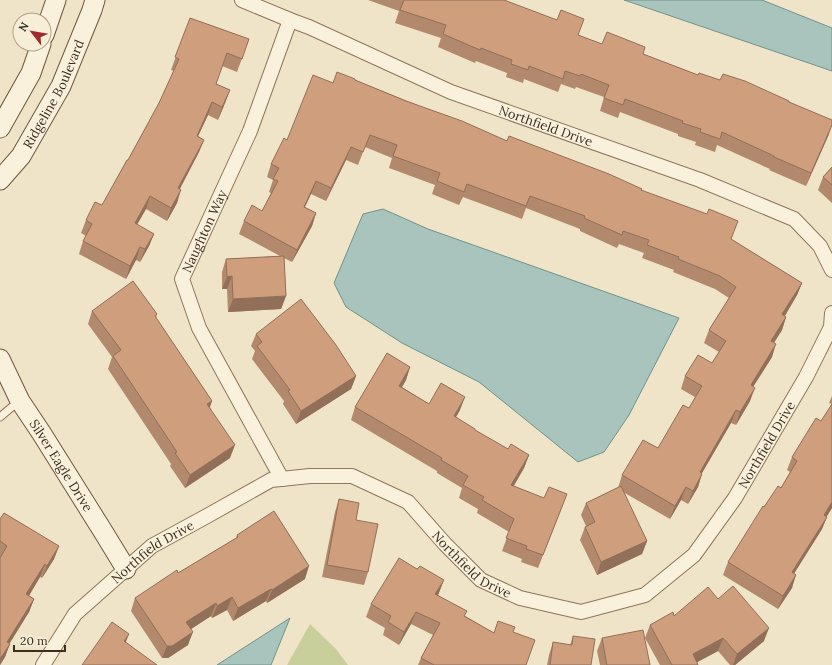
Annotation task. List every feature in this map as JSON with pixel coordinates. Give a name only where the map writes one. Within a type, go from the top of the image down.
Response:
[{"type":"street","points":[[52,12],[56,0]]},
{"type":"street","name":"Ridgeline Boulevard","points":[[0,180],[21,156],[61,86],[96,0]]},
{"type":"street","name":"Northfield Drive","points":[[242,0],[309,27],[451,92],[700,180],[794,219],[820,246],[832,270]]},
{"type":"street","name":"Naughton Way","points":[[282,479],[199,328],[182,279],[250,131],[290,20]]},
{"type":"street","points":[[0,128],[31,73],[38,52]]},
{"type":"street","name":"Northfield Drive","points":[[43,665],[75,614],[152,546],[271,480],[310,476],[352,476],[408,502],[445,544],[481,580],[520,598],[581,612],[645,595],[694,555],[735,498],[806,377],[831,327],[832,313]]},
{"type":"street","name":"Silver Eagle Drive","points":[[0,359],[20,401],[126,569]]},
{"type":"lane","points":[[0,417],[20,401]]},
{"type":"green space","points":[[310,624],[336,649],[348,665],[287,665]]},
{"type":"water","points":[[624,0],[762,0],[832,28],[832,71]]},
{"type":"water","points":[[383,209],[428,229],[679,318],[629,415],[604,452],[578,462],[479,382],[402,343],[346,307],[334,283],[363,214]]},
{"type":"water","points":[[290,618],[271,665],[217,665]]},
{"type":"building","points":[[404,0],[504,0],[557,20],[561,10],[584,19],[578,35],[602,44],[607,32],[645,47],[643,54],[698,75],[699,73],[720,80],[723,74],[745,81],[832,120],[832,125],[811,173],[722,132],[720,139],[700,132],[701,129],[682,123],[683,121],[625,99],[623,105],[604,98],[609,85],[581,74],[580,76],[565,71],[563,79],[529,66],[528,70],[511,64],[512,60],[481,48],[480,50],[443,34],[446,25],[400,10]]},
{"type":"building","points":[[190,18],[249,39],[242,59],[227,53],[216,84],[230,90],[222,107],[212,102],[197,136],[204,140],[178,188],[181,190],[171,208],[150,196],[135,223],[154,234],[145,249],[140,247],[130,266],[83,241],[92,224],[86,220],[95,202],[102,205],[159,103],[179,59],[175,57]]},
{"type":"building","points":[[337,72],[406,101],[462,121],[507,141],[509,136],[609,174],[642,189],[641,190],[707,214],[709,209],[738,221],[731,239],[802,283],[782,314],[786,317],[771,341],[776,344],[751,385],[755,388],[740,412],[736,410],[700,472],[702,474],[693,491],[686,487],[675,506],[622,475],[643,440],[658,448],[683,405],[689,408],[702,386],[685,376],[698,355],[712,363],[726,341],[709,330],[736,287],[720,276],[678,259],[679,257],[647,245],[649,240],[623,231],[622,235],[584,218],[585,216],[530,196],[526,206],[467,184],[464,192],[437,181],[440,173],[393,156],[397,145],[370,135],[363,152],[351,147],[331,188],[316,181],[304,207],[316,213],[297,250],[244,221],[252,205],[262,211],[278,181],[273,179],[279,168],[271,164],[284,138],[287,140],[313,75],[333,83]]},
{"type":"building","points":[[832,167],[832,185],[823,177]]},
{"type":"building","points":[[284,256],[286,296],[233,299],[232,276],[227,277],[226,259]]},
{"type":"building","points":[[133,281],[157,314],[155,316],[212,401],[207,404],[235,445],[190,475],[175,453],[177,452],[113,356],[121,350],[92,311]]},
{"type":"building","points":[[301,299],[336,345],[356,376],[301,411],[288,391],[290,390],[257,346],[262,342],[256,334]]},
{"type":"building","points":[[387,353],[410,367],[399,386],[429,404],[441,383],[465,397],[454,416],[508,449],[511,444],[529,455],[511,485],[544,498],[549,487],[567,494],[543,555],[526,549],[527,546],[506,538],[514,519],[482,500],[484,497],[463,485],[468,476],[441,460],[442,458],[355,407]]},
{"type":"building","points":[[832,404],[832,502],[824,515],[827,517],[792,572],[796,575],[783,596],[728,562],[763,506],[764,507],[778,486],[781,488],[797,461],[792,457],[816,418],[821,421]]},
{"type":"building","points":[[621,486],[647,541],[601,562],[585,527],[595,522],[586,503]]},
{"type":"building","points":[[339,499],[359,503],[356,520],[378,524],[368,572],[327,565]]},
{"type":"building","points":[[274,511],[309,566],[272,590],[271,589],[238,608],[232,597],[217,606],[216,603],[186,622],[193,632],[172,646],[167,646],[135,598],[177,570],[178,573],[238,537],[237,535]]},
{"type":"building","points":[[4,513],[59,546],[47,566],[45,564],[26,594],[34,599],[7,642],[10,644],[0,659],[0,558],[7,546],[0,541],[0,519]]},
{"type":"building","points":[[399,558],[417,569],[420,566],[444,580],[435,594],[467,611],[464,616],[494,633],[498,621],[515,627],[513,632],[535,640],[526,665],[434,665],[421,658],[440,623],[416,612],[404,632],[388,622],[391,616],[371,604]]},
{"type":"building","points":[[733,586],[769,628],[737,654],[723,638],[693,654],[698,665],[672,665],[650,625],[673,612],[674,616],[708,587],[718,599]]},
{"type":"building","points":[[112,622],[129,634],[124,641],[157,665],[82,665]]},
{"type":"building","points":[[643,630],[650,665],[607,665],[602,638]]},
{"type":"building","points":[[573,636],[595,639],[591,665],[550,665],[553,642],[572,645]]}]
